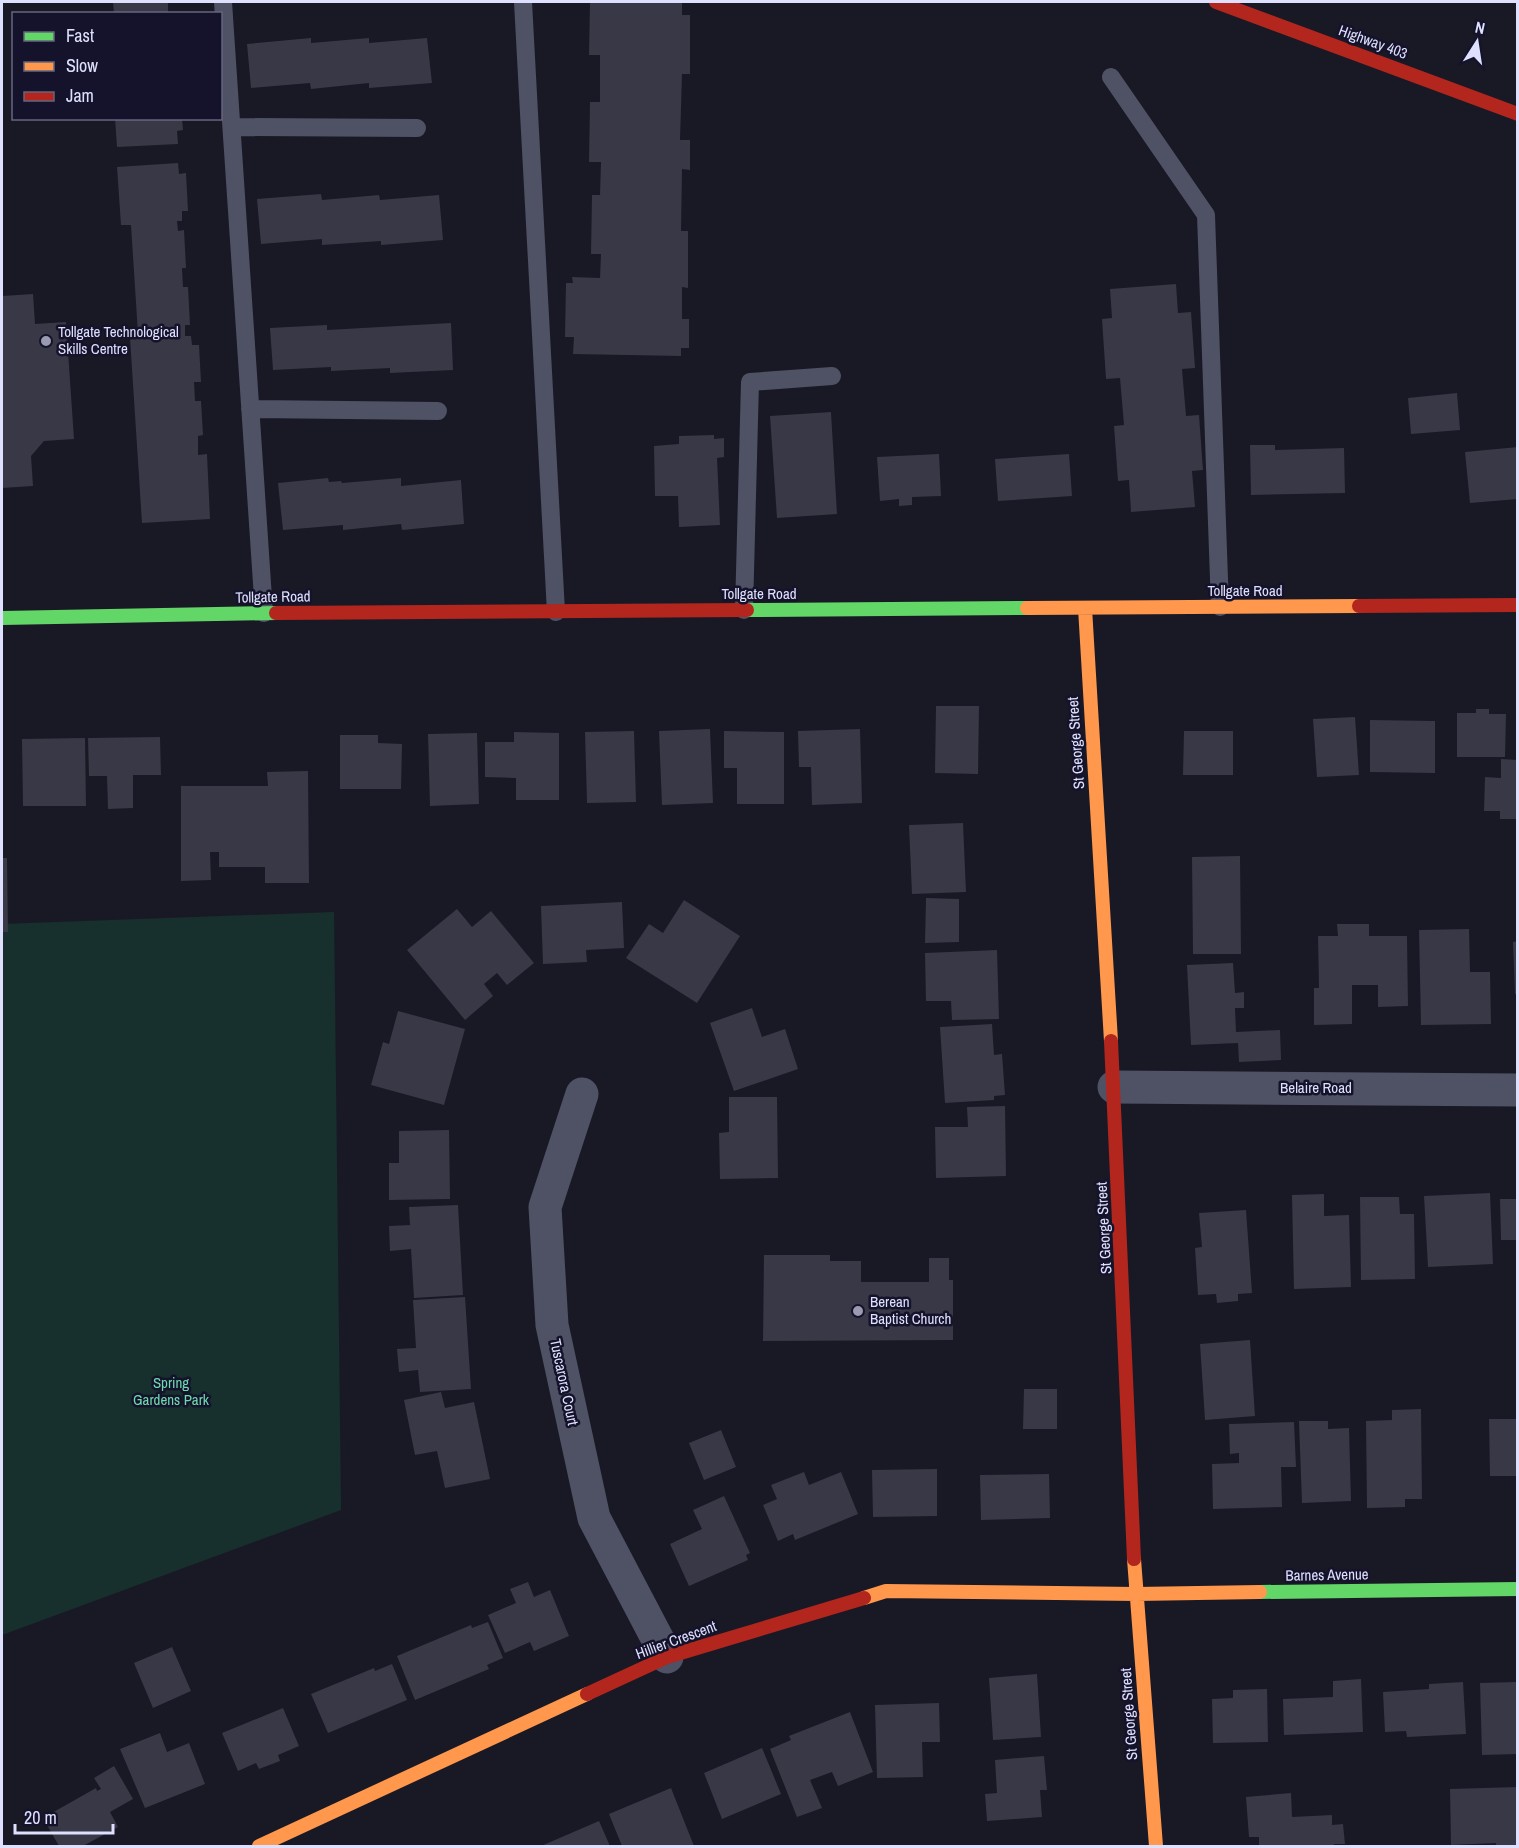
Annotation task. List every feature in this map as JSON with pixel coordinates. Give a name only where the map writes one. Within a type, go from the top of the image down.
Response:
[{"type":"main road","name":"Highway 403","points":[[1216,2],[1518,114]]},
{"type":"main road","name":"Tollgate Road","points":[[2,618],[264,613],[1518,606]]},
{"type":"main road","name":"St George Street","points":[[1085,608],[1114,1087],[1136,1594],[1156,1846]]},
{"type":"main road","name":"Barnes Avenue","points":[[1136,1594],[1518,1589]]},
{"type":"main road","name":"Hillier Crescent","points":[[262,1846],[667,1657],[886,1591],[1136,1594]]},
{"type":"street","name":"Belaire Road","points":[[1114,1087],[1518,1090]]},
{"type":"street","name":"Tuscarora Court","points":[[582,1094],[545,1207],[552,1325],[594,1518],[667,1657]]},
{"type":"lane","points":[[223,2],[264,613]]},
{"type":"lane","points":[[523,2],[556,612]]},
{"type":"lane","points":[[1112,77],[1206,215],[1220,608]]},
{"type":"lane","points":[[231,127],[417,128]]},
{"type":"lane","points":[[744,610],[750,382],[832,376]]},
{"type":"lane","points":[[250,409],[438,411]]},
{"type":"green space","name":"Spring Gardens Park","points":[[334,912],[341,1510],[2,1635],[2,924]]},
{"type":"building","points":[[113,2],[168,2],[168,12],[114,12]]},
{"type":"building","points":[[590,2],[682,2],[682,15],[690,15],[690,74],[682,74],[680,140],[690,140],[690,170],[682,169],[681,231],[688,231],[688,288],[682,287],[682,319],[689,319],[689,348],[681,348],[681,356],[573,354],[574,337],[565,337],[566,283],[573,283],[572,277],[600,278],[601,254],[591,254],[592,195],[600,195],[601,162],[589,162],[590,102],[600,102],[600,55],[589,55]]},
{"type":"building","points":[[311,38],[311,43],[369,38],[369,43],[427,38],[432,83],[369,88],[369,83],[311,89],[310,83],[251,88],[247,44]]},
{"type":"building","points":[[115,120],[182,120],[183,130],[177,131],[178,144],[117,147]]},
{"type":"building","points":[[178,163],[179,174],[186,173],[188,211],[182,211],[182,221],[177,221],[178,231],[184,230],[186,268],[182,268],[183,287],[188,287],[190,325],[185,325],[185,336],[191,336],[192,345],[199,345],[201,382],[194,382],[195,401],[201,401],[203,435],[198,436],[198,455],[207,454],[210,519],[142,523],[130,338],[138,334],[131,225],[121,225],[117,167]]},
{"type":"building","points":[[321,194],[322,200],[379,195],[380,200],[439,195],[443,240],[381,245],[381,241],[322,245],[322,239],[261,244],[257,199]]},
{"type":"building","points":[[1176,284],[1178,313],[1191,312],[1195,368],[1182,369],[1186,416],[1199,415],[1203,470],[1192,471],[1195,507],[1131,512],[1129,480],[1118,481],[1114,426],[1124,425],[1120,378],[1106,379],[1102,319],[1112,318],[1110,289]]},
{"type":"building","points":[[33,294],[35,324],[66,322],[74,439],[44,441],[31,456],[33,486],[2,488],[2,296]]},
{"type":"building","points":[[451,323],[453,370],[390,373],[390,368],[331,371],[331,367],[273,370],[270,328],[327,325],[327,330]]},
{"type":"building","points":[[1457,393],[1460,430],[1411,434],[1408,398]]},
{"type":"building","points":[[831,412],[837,514],[777,518],[770,416]]},
{"type":"building","points":[[714,435],[714,439],[724,438],[724,457],[717,458],[720,525],[679,527],[678,496],[655,496],[654,446],[679,444],[679,436]]},
{"type":"building","points":[[1250,445],[1275,445],[1275,450],[1344,448],[1345,493],[1251,495]]},
{"type":"building","points":[[1518,447],[1518,499],[1470,503],[1465,452]]},
{"type":"building","points":[[939,454],[941,496],[912,497],[912,505],[899,506],[899,499],[880,501],[877,457]]},
{"type":"building","points":[[1069,454],[1072,496],[998,501],[995,459]]},
{"type":"building","points":[[328,478],[329,482],[341,481],[342,483],[401,478],[401,486],[461,480],[464,524],[402,530],[401,524],[343,530],[343,525],[283,530],[278,483]]},
{"type":"building","points":[[936,706],[979,706],[978,774],[935,773]]},
{"type":"building","points":[[1476,709],[1489,709],[1489,714],[1506,714],[1505,757],[1457,757],[1457,713],[1476,713]]},
{"type":"building","points":[[1355,717],[1359,775],[1317,777],[1313,719]]},
{"type":"building","points":[[1370,720],[1435,721],[1435,773],[1370,772]]},
{"type":"building","points":[[710,729],[713,803],[662,805],[659,731]]},
{"type":"building","points":[[860,729],[862,803],[812,805],[811,767],[799,767],[798,731]]},
{"type":"building","points":[[634,731],[636,802],[587,803],[585,732]]},
{"type":"building","points":[[724,731],[784,732],[784,804],[737,804],[737,768],[724,768]]},
{"type":"building","points":[[1184,731],[1233,731],[1233,775],[1183,775]]},
{"type":"building","points":[[514,732],[559,733],[559,800],[516,800],[516,778],[485,777],[485,742],[514,742]]},
{"type":"building","points":[[477,733],[479,804],[430,806],[428,734]]},
{"type":"building","points":[[340,735],[378,735],[378,743],[402,744],[401,789],[340,789]]},
{"type":"building","points":[[160,737],[161,775],[133,775],[133,808],[108,809],[107,776],[89,776],[88,738]]},
{"type":"building","points":[[85,738],[86,806],[23,806],[22,739]]},
{"type":"building","points":[[1501,759],[1518,760],[1518,819],[1500,819],[1500,811],[1484,811],[1485,777],[1501,778]]},
{"type":"building","points":[[308,771],[309,883],[265,883],[265,867],[219,867],[219,852],[210,852],[211,880],[181,881],[181,786],[268,786],[267,772]]},
{"type":"building","points":[[963,823],[966,892],[912,894],[909,825]]},
{"type":"building","points":[[1240,856],[1241,954],[1193,954],[1192,857]]},
{"type":"building","points":[[2,858],[7,858],[8,932],[2,932]]},
{"type":"building","points":[[926,898],[959,899],[959,942],[925,943]]},
{"type":"building","points":[[684,900],[740,936],[697,1003],[626,958],[649,924],[663,933]]},
{"type":"building","points":[[622,902],[624,948],[586,950],[587,962],[543,964],[541,906]]},
{"type":"building","points":[[457,909],[472,927],[491,911],[534,963],[507,985],[497,973],[484,984],[493,996],[465,1020],[407,950]]},
{"type":"building","points":[[1337,924],[1369,924],[1369,936],[1407,936],[1408,1006],[1378,1007],[1378,985],[1352,985],[1352,1024],[1314,1025],[1314,988],[1319,988],[1318,936],[1338,936]]},
{"type":"building","points":[[1469,929],[1470,972],[1490,972],[1491,1024],[1421,1025],[1419,930]]},
{"type":"building","points":[[1518,941],[1518,994],[1515,994],[1513,942]]},
{"type":"building","points":[[997,950],[999,1019],[952,1020],[951,1001],[926,1001],[925,953]]},
{"type":"building","points":[[1233,963],[1235,993],[1244,992],[1244,1008],[1235,1008],[1236,1032],[1280,1030],[1281,1060],[1239,1062],[1238,1043],[1191,1045],[1187,965]]},
{"type":"building","points":[[752,1008],[762,1037],[785,1029],[798,1069],[734,1091],[710,1023]]},
{"type":"building","points":[[398,1011],[465,1029],[444,1105],[371,1085],[383,1042],[389,1044]]},
{"type":"building","points":[[992,1024],[994,1055],[1002,1054],[1005,1095],[994,1096],[994,1100],[945,1103],[940,1027]]},
{"type":"building","points":[[729,1097],[777,1097],[778,1178],[720,1179],[719,1133],[729,1132]]},
{"type":"building","points":[[1005,1106],[1006,1176],[936,1178],[935,1127],[968,1127],[967,1107]]},
{"type":"building","points":[[449,1130],[450,1199],[389,1200],[389,1163],[399,1163],[399,1131]]},
{"type":"building","points":[[1490,1193],[1493,1264],[1428,1267],[1424,1196]]},
{"type":"building","points":[[1324,1194],[1324,1216],[1349,1215],[1351,1287],[1294,1289],[1292,1195]]},
{"type":"building","points":[[1360,1197],[1399,1197],[1400,1214],[1414,1214],[1415,1279],[1361,1280]]},
{"type":"building","points":[[1500,1199],[1518,1199],[1518,1240],[1501,1240]]},
{"type":"building","points":[[458,1205],[463,1295],[414,1298],[411,1249],[390,1251],[389,1226],[410,1225],[409,1207]]},
{"type":"building","points":[[1246,1210],[1252,1293],[1238,1294],[1238,1301],[1217,1303],[1216,1294],[1198,1295],[1195,1248],[1202,1247],[1199,1213]]},
{"type":"building","name":"Berean Baptist Church","points":[[764,1255],[830,1255],[830,1261],[861,1261],[861,1282],[929,1282],[929,1258],[949,1258],[949,1280],[953,1280],[953,1340],[763,1341]]},
{"type":"building","points":[[465,1297],[471,1389],[420,1392],[418,1370],[399,1372],[397,1349],[416,1348],[413,1300]]},
{"type":"building","points":[[1250,1340],[1255,1416],[1205,1420],[1200,1344]]},
{"type":"building","points":[[1024,1389],[1057,1389],[1057,1429],[1023,1429]]},
{"type":"building","points":[[441,1392],[445,1408],[474,1402],[490,1479],[445,1488],[437,1451],[415,1455],[404,1400]]},
{"type":"building","points":[[1421,1409],[1422,1499],[1405,1499],[1405,1507],[1367,1508],[1366,1421],[1392,1420],[1392,1410]]},
{"type":"building","points":[[1489,1419],[1518,1419],[1518,1476],[1490,1476]]},
{"type":"building","points":[[1299,1421],[1328,1421],[1328,1429],[1349,1428],[1351,1501],[1302,1503]]},
{"type":"building","points":[[1294,1422],[1296,1467],[1281,1467],[1282,1507],[1213,1509],[1212,1464],[1239,1463],[1239,1453],[1230,1454],[1229,1424]]},
{"type":"building","points":[[721,1430],[736,1467],[704,1480],[689,1443]]},
{"type":"building","points":[[937,1469],[937,1516],[873,1517],[872,1470]]},
{"type":"building","points":[[804,1472],[809,1485],[841,1472],[858,1514],[795,1540],[793,1534],[778,1541],[763,1505],[777,1499],[771,1485]]},
{"type":"building","points":[[1049,1474],[1050,1518],[981,1520],[980,1475]]},
{"type":"building","points":[[724,1496],[750,1553],[746,1555],[748,1560],[689,1586],[670,1544],[702,1529],[693,1510]]},
{"type":"building","points":[[528,1582],[534,1597],[550,1590],[569,1636],[534,1651],[530,1642],[505,1653],[488,1615],[516,1603],[510,1589]]},
{"type":"building","points":[[488,1622],[503,1658],[487,1665],[489,1669],[415,1700],[397,1656],[471,1625],[472,1628]]},
{"type":"building","points":[[172,1647],[191,1691],[153,1708],[134,1663]]},
{"type":"building","points":[[392,1664],[407,1700],[328,1733],[311,1694],[374,1668],[375,1671]]},
{"type":"building","points":[[1037,1674],[1041,1737],[993,1740],[989,1678]]},
{"type":"building","points":[[1361,1679],[1363,1732],[1284,1735],[1283,1699],[1333,1697],[1333,1681]]},
{"type":"building","points":[[1463,1682],[1466,1734],[1407,1737],[1406,1731],[1385,1732],[1383,1692],[1429,1689],[1429,1684]]},
{"type":"building","points":[[1516,1682],[1518,1754],[1482,1755],[1480,1683]]},
{"type":"building","points":[[1267,1689],[1268,1742],[1213,1743],[1212,1699],[1233,1698],[1233,1690]]},
{"type":"building","points":[[939,1703],[940,1742],[922,1742],[923,1777],[877,1778],[875,1705]]},
{"type":"building","points":[[283,1708],[299,1746],[278,1755],[280,1761],[259,1769],[256,1763],[238,1771],[222,1733]]},
{"type":"building","points":[[850,1712],[873,1772],[838,1786],[832,1772],[810,1780],[822,1808],[797,1817],[770,1749],[791,1740],[789,1736]]},
{"type":"building","points":[[160,1733],[167,1752],[189,1743],[205,1784],[145,1808],[120,1749]]},
{"type":"building","points":[[762,1748],[781,1794],[722,1819],[704,1773]]},
{"type":"building","points":[[1044,1756],[1047,1790],[1040,1790],[1042,1817],[987,1821],[985,1794],[997,1793],[995,1760]]},
{"type":"building","points":[[114,1766],[133,1799],[110,1812],[118,1827],[83,1846],[59,1846],[43,1818],[96,1788],[97,1791],[101,1789],[94,1778]]},
{"type":"building","points":[[1518,1787],[1518,1846],[1496,1846],[1496,1843],[1451,1845],[1450,1789]]},
{"type":"building","points":[[671,1788],[694,1846],[622,1846],[609,1814]]},
{"type":"building","points":[[1291,1793],[1292,1817],[1332,1815],[1332,1825],[1343,1824],[1345,1844],[1259,1846],[1259,1837],[1249,1837],[1246,1797]]},
{"type":"building","points":[[599,1821],[610,1846],[541,1846]]},
{"type":"traffic: fast","points":[[747,610],[1027,608]]},
{"type":"traffic: fast","points":[[2,618],[276,613]]},
{"type":"traffic: fast","points":[[1260,1592],[1518,1589]]},
{"type":"traffic: slow","points":[[1027,608],[1359,606]]},
{"type":"traffic: slow","points":[[1085,608],[1111,1041]]},
{"type":"traffic: slow","points":[[1134,1559],[1156,1846]]},
{"type":"traffic: slow","points":[[864,1598],[886,1591],[1136,1594],[1260,1592]]},
{"type":"traffic: slow","points":[[259,1846],[587,1694]]},
{"type":"traffic: jam","points":[[1216,2],[1518,114]]},
{"type":"traffic: jam","points":[[1359,606],[1518,605]]},
{"type":"traffic: jam","points":[[276,613],[747,610]]},
{"type":"traffic: jam","points":[[1111,1041],[1134,1559]]},
{"type":"traffic: jam","points":[[587,1694],[667,1657],[864,1598]]},
{"type":"place","name":"Tollgate Technological Skills Centre","points":[[46,341]]},
{"type":"place","name":"Berean Baptist Church","points":[[858,1311]]}]
